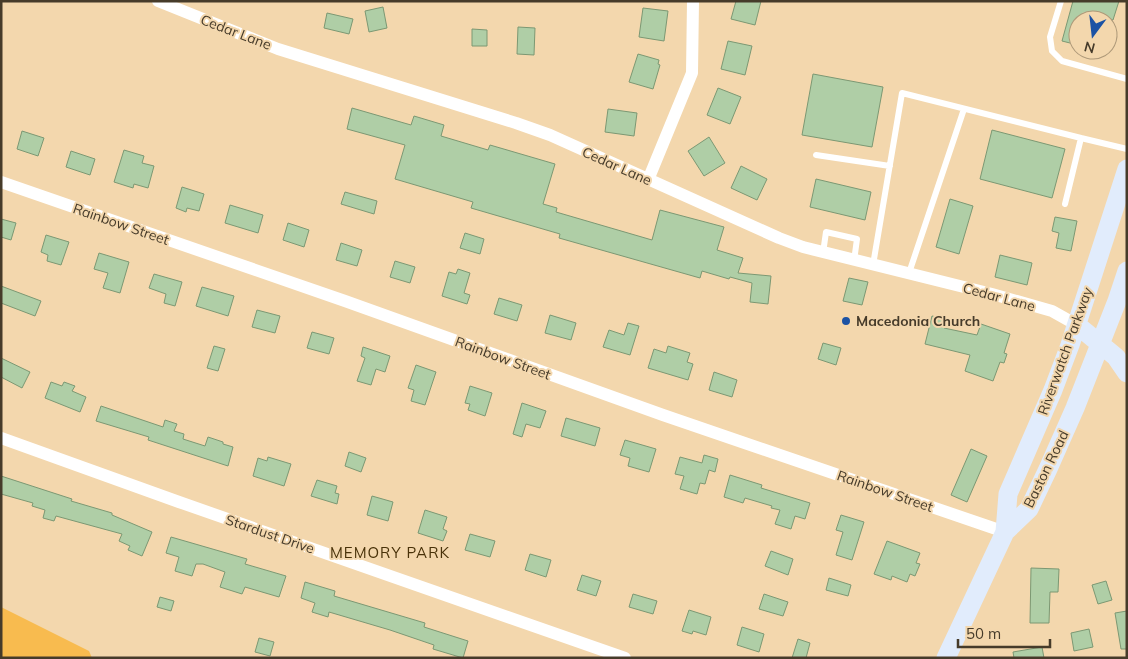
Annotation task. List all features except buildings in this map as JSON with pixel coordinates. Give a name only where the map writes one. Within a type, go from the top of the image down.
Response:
[{"type":"main road","name":"Riverwatch Parkway","points":[[1005,532],[1008,494],[1053,390],[1077,325],[1127,169]]},
{"type":"main road","name":"Baston Road","points":[[946,658],[1005,532],[1029,508],[1075,408],[1127,271]]},
{"type":"main road","points":[[1077,325],[1116,357],[1127,372]]},
{"type":"street","name":"Cedar Lane","points":[[158,1],[310,59],[550,135],[779,238],[823,253],[992,294],[1052,311],[1077,325]]},
{"type":"street","points":[[648,180],[692,72],[692,1]]},
{"type":"street","name":"Rainbow Street","points":[[1,182],[345,301],[663,415],[1005,532]]},
{"type":"street","name":"Stardust Drive","points":[[1,438],[625,658]]},
{"type":"lane","points":[[1061,1],[1050,37],[1052,51],[1062,61],[1127,79]]},
{"type":"lane","points":[[872,265],[902,94],[1127,149]]},
{"type":"lane","points":[[909,273],[964,109]]},
{"type":"lane","points":[[1065,204],[1082,138]]},
{"type":"lane","points":[[816,154],[890,166]]},
{"type":"lane","points":[[823,253],[826,232],[857,239],[854,260]]},
{"type":"shaded area","points":[[1,607],[89,651],[92,658],[1,658]]},
{"type":"place","name":"Macedonia Church","points":[[846,321]]},
{"type":"district","name":"MEMORY PARK","points":[[390,552]]}]
